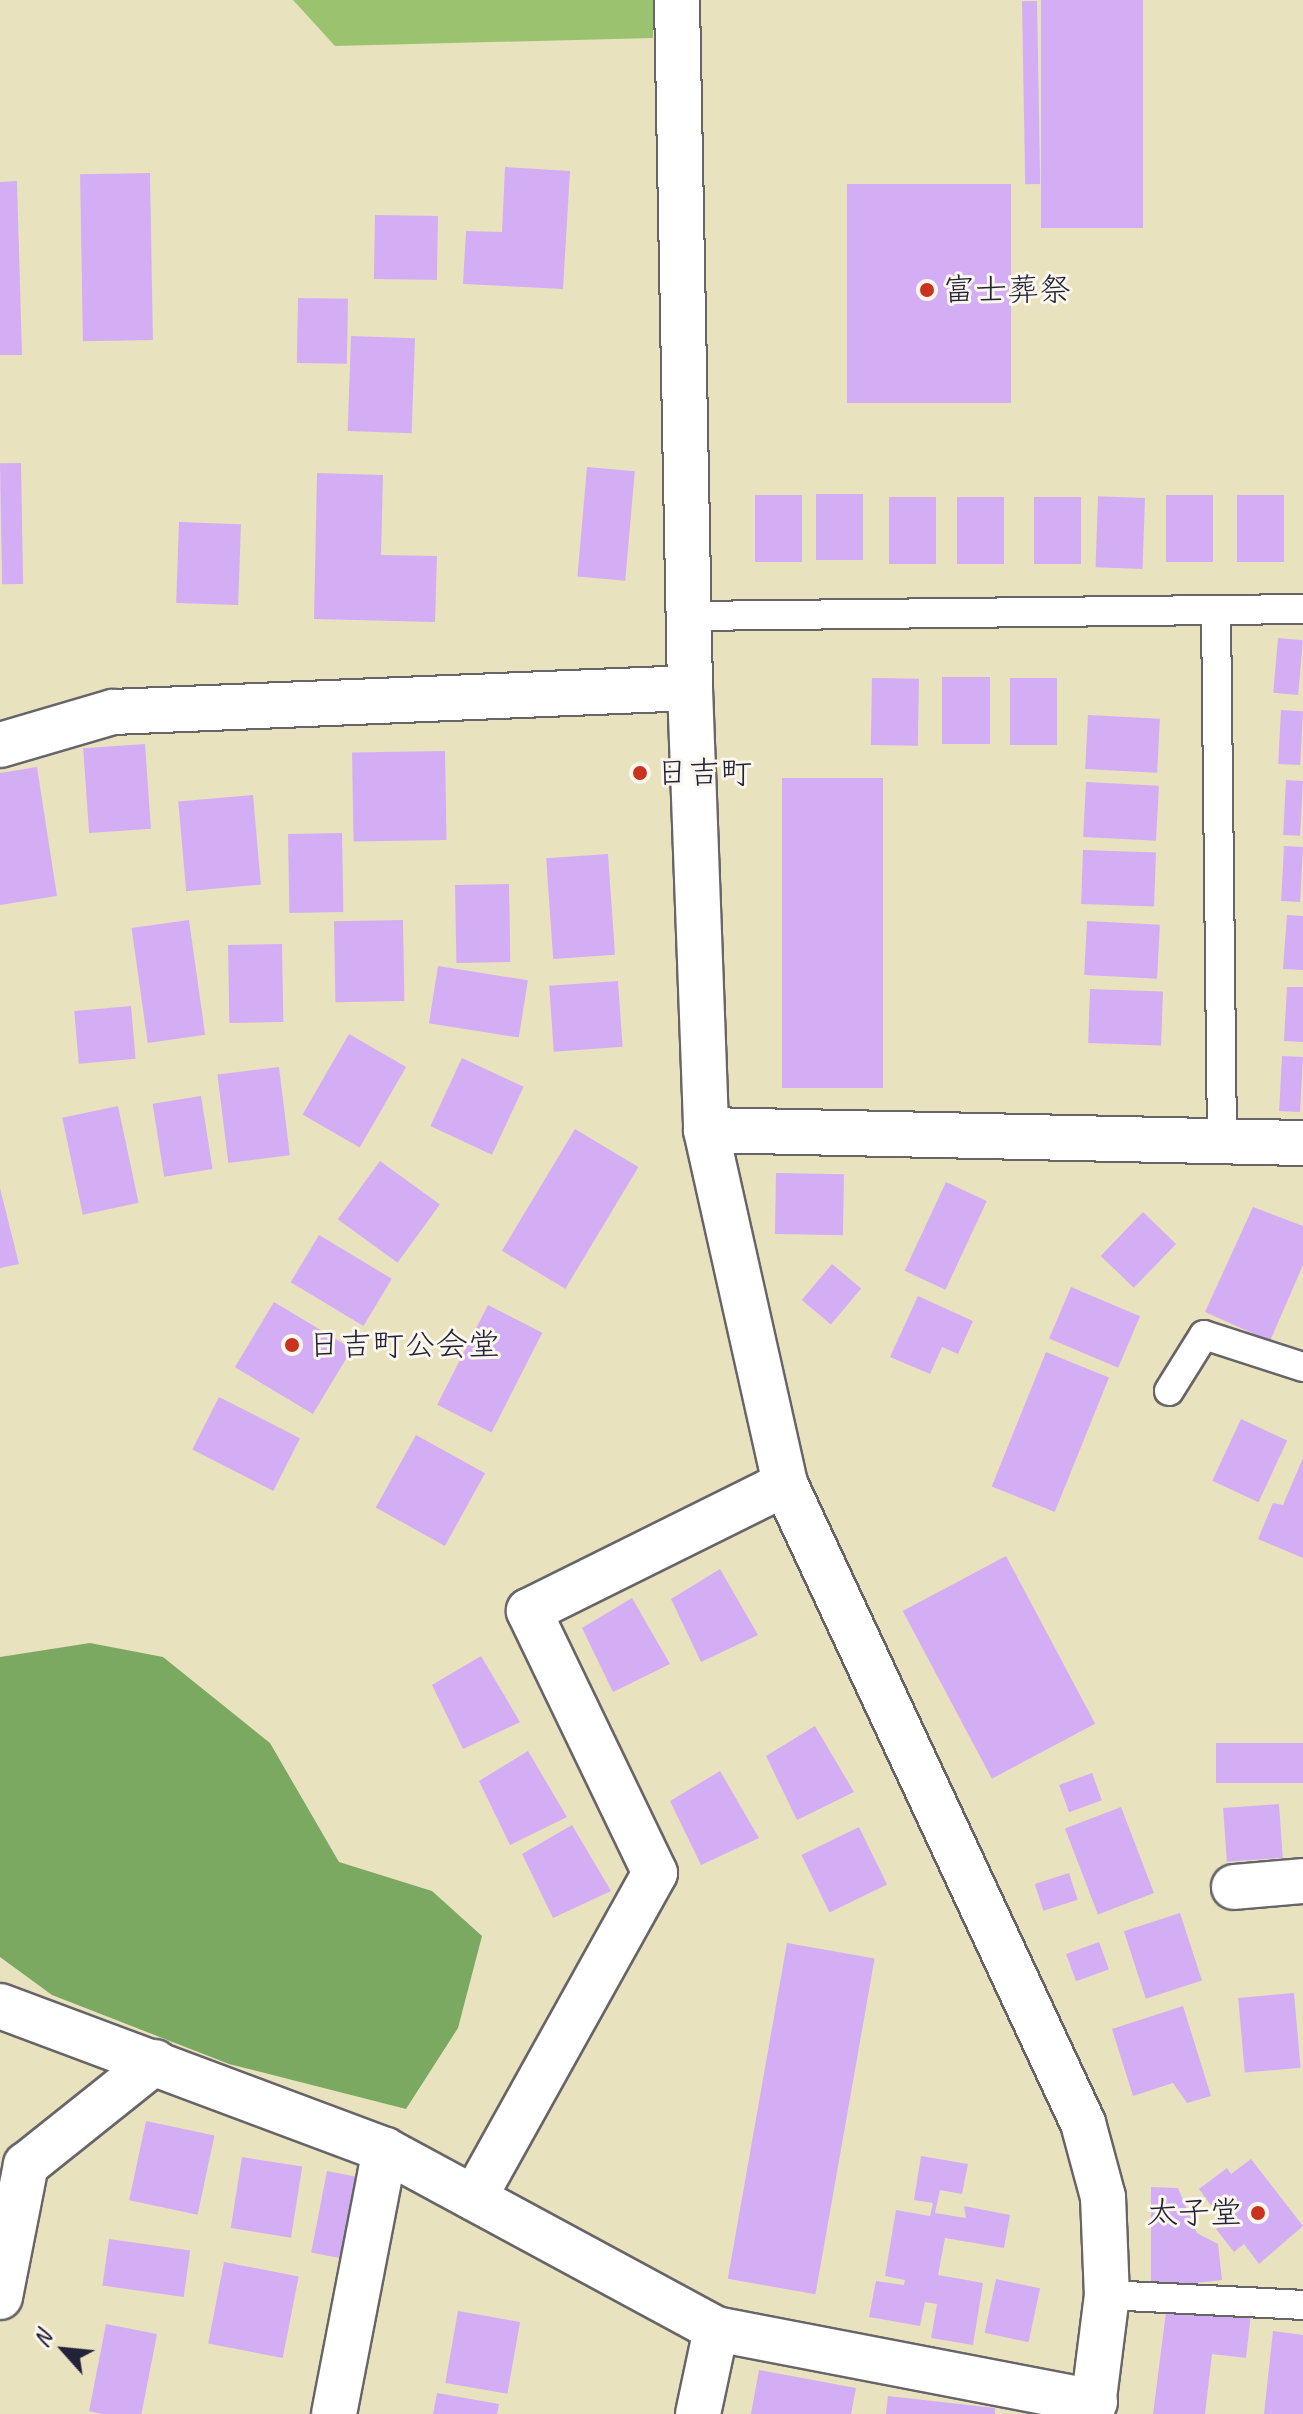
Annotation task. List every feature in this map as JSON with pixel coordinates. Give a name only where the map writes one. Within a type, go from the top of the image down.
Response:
[{"type":"street","points":[[0,2006],[385,2150],[716,2329],[1093,2408],[1107,2295],[1103,2197],[1083,2123],[785,1484],[706,1130],[690,688],[677,0]]},
{"type":"street","points":[[0,745],[113,712],[690,688]]},
{"type":"street","points":[[706,1130],[1303,1143]]},
{"type":"street","points":[[474,2198],[655,1873],[529,1611],[785,1484]]},
{"type":"street","points":[[1234,1887],[1303,1881]]},
{"type":"street","points":[[0,2297],[26,2165],[155,2062]]},
{"type":"street","points":[[334,2414],[385,2150]]},
{"type":"street","points":[[698,2414],[716,2329]]},
{"type":"lane","points":[[689,616],[1303,609]]},
{"type":"lane","points":[[1216,611],[1222,1140]]},
{"type":"lane","points":[[1169,1391],[1204,1335],[1303,1367]]},
{"type":"lane","points":[[1107,2295],[1303,2305]]},
{"type":"green space","points":[[293,0],[653,0],[653,38],[335,46]]},
{"type":"green space","points":[[90,1643],[163,1657],[270,1743],[339,1862],[432,1891],[482,1936],[458,2028],[406,2109],[229,2064],[52,1995],[0,1957],[0,1657]]},
{"type":"building","points":[[1041,0],[1143,0],[1143,228],[1041,228]]},
{"type":"building","points":[[1022,1],[1037,1],[1040,184],[1025,184]]},
{"type":"building","points":[[505,167],[570,171],[563,289],[463,284],[466,231],[502,232]]},
{"type":"building","points":[[150,173],[153,340],[83,341],[80,174]]},
{"type":"building","points":[[17,181],[22,355],[0,355],[0,182]]},
{"type":"building","points":[[847,184],[1011,184],[1011,403],[847,403]]},
{"type":"building","points":[[375,215],[438,216],[437,280],[374,279]]},
{"type":"building","points":[[298,298],[348,299],[347,364],[297,363]]},
{"type":"building","points":[[351,336],[415,338],[412,433],[348,431]]},
{"type":"building","points":[[0,463],[21,463],[23,584],[2,584]]},
{"type":"building","points":[[587,467],[635,471],[625,581],[577,577]]},
{"type":"building","points":[[317,473],[383,475],[381,555],[437,556],[435,622],[314,619]]},
{"type":"building","points":[[816,494],[863,494],[863,560],[816,560]]},
{"type":"building","points":[[755,495],[802,495],[802,562],[755,562]]},
{"type":"building","points":[[1166,495],[1213,495],[1213,562],[1166,562]]},
{"type":"building","points":[[1237,495],[1284,495],[1284,562],[1237,562]]},
{"type":"building","points":[[1098,496],[1145,498],[1143,569],[1096,567]]},
{"type":"building","points":[[889,497],[936,497],[936,564],[889,564]]},
{"type":"building","points":[[957,497],[1004,497],[1004,564],[957,564]]},
{"type":"building","points":[[1034,497],[1081,497],[1081,564],[1034,564]]},
{"type":"building","points":[[179,522],[241,524],[238,605],[176,603]]},
{"type":"building","points":[[1278,638],[1303,640],[1298,695],[1273,693]]},
{"type":"building","points":[[942,677],[990,677],[990,744],[942,744]]},
{"type":"building","points":[[872,678],[919,679],[918,746],[871,745]]},
{"type":"building","points":[[1010,678],[1057,678],[1057,745],[1010,745]]},
{"type":"building","points":[[1281,710],[1303,711],[1300,765],[1278,764]]},
{"type":"building","points":[[1088,715],[1160,719],[1157,773],[1085,769]]},
{"type":"building","points":[[145,744],[151,829],[89,833],[83,748]]},
{"type":"building","points":[[445,751],[447,840],[354,842],[352,753]]},
{"type":"building","points":[[37,767],[57,896],[0,905],[0,773]]},
{"type":"building","points":[[782,778],[883,778],[883,1088],[782,1088]]},
{"type":"building","points":[[1286,780],[1303,781],[1300,836],[1283,835]]},
{"type":"building","points":[[1086,782],[1159,786],[1156,841],[1083,837]]},
{"type":"building","points":[[253,795],[261,885],[186,891],[178,802]]},
{"type":"building","points":[[342,833],[343,912],[289,913],[288,834]]},
{"type":"building","points":[[1284,846],[1303,847],[1300,902],[1281,901]]},
{"type":"building","points":[[1083,850],[1156,853],[1154,907],[1081,904]]},
{"type":"building","points":[[608,854],[615,955],[553,959],[546,858]]},
{"type":"building","points":[[509,884],[510,962],[456,963],[455,885]]},
{"type":"building","points":[[1287,915],[1303,916],[1303,970],[1283,969]]},
{"type":"building","points":[[189,920],[205,1035],[148,1043],[132,928]]},
{"type":"building","points":[[403,920],[404,1001],[335,1002],[334,921]]},
{"type":"building","points":[[1087,921],[1160,925],[1157,979],[1084,975]]},
{"type":"building","points":[[282,944],[283,1022],[229,1023],[228,945]]},
{"type":"building","points":[[438,966],[528,980],[519,1038],[429,1023]]},
{"type":"building","points":[[618,981],[623,1047],[554,1052],[549,986]]},
{"type":"building","points":[[1287,987],[1303,987],[1303,1042],[1284,1041]]},
{"type":"building","points":[[1090,989],[1163,992],[1161,1046],[1088,1043]]},
{"type":"building","points":[[131,1006],[136,1059],[79,1064],[74,1011]]},
{"type":"building","points":[[349,1034],[406,1067],[360,1148],[303,1115]]},
{"type":"building","points":[[1282,1056],[1303,1057],[1300,1112],[1279,1111]]},
{"type":"building","points":[[462,1058],[524,1087],[492,1155],[430,1126]]},
{"type":"building","points":[[279,1067],[290,1155],[228,1163],[217,1075]]},
{"type":"building","points":[[201,1096],[213,1169],[164,1177],[153,1104]]},
{"type":"building","points":[[118,1106],[139,1203],[83,1215],[62,1118]]},
{"type":"building","points":[[575,1129],[638,1167],[565,1289],[502,1251]]},
{"type":"building","points":[[380,1161],[440,1204],[398,1263],[338,1219]]},
{"type":"building","points":[[776,1173],[844,1174],[843,1235],[775,1234]]},
{"type":"building","points":[[946,1182],[987,1201],[945,1290],[905,1271]]},
{"type":"building","points":[[0,1188],[19,1264],[0,1268]]},
{"type":"building","points":[[1253,1207],[1303,1226],[1303,1265],[1270,1341],[1205,1312]]},
{"type":"building","points":[[1143,1212],[1176,1244],[1134,1288],[1101,1256]]},
{"type":"building","points":[[319,1235],[392,1279],[364,1326],[291,1282]]},
{"type":"building","points":[[832,1264],[861,1288],[831,1324],[802,1300]]},
{"type":"building","points":[[1071,1287],[1140,1316],[1118,1368],[1049,1339]]},
{"type":"building","points":[[918,1296],[973,1321],[958,1354],[942,1347],[930,1374],[890,1357]]},
{"type":"building","points":[[274,1302],[352,1349],[313,1414],[235,1367]]},
{"type":"building","points":[[488,1305],[542,1333],[492,1432],[437,1405]]},
{"type":"building","points":[[1046,1352],[1109,1377],[1055,1512],[992,1486]]},
{"type":"building","points":[[219,1397],[300,1438],[273,1491],[192,1450]]},
{"type":"building","points":[[1241,1419],[1287,1441],[1258,1502],[1212,1481]]},
{"type":"building","points":[[416,1435],[485,1473],[445,1546],[376,1508]]},
{"type":"building","points":[[1303,1458],[1303,1558],[1258,1539],[1273,1503],[1283,1505]]},
{"type":"building","points":[[1006,1556],[1095,1724],[992,1779],[903,1611]]},
{"type":"building","points":[[720,1569],[758,1635],[701,1662],[671,1599]]},
{"type":"building","points":[[632,1598],[670,1664],[613,1692],[582,1628]]},
{"type":"building","points":[[481,1656],[520,1722],[463,1749],[432,1685]]},
{"type":"building","points":[[815,1726],[854,1792],[797,1820],[766,1756]]},
{"type":"building","points":[[1216,1743],[1303,1743],[1303,1783],[1216,1783]]},
{"type":"building","points":[[528,1751],[567,1817],[510,1845],[479,1781]]},
{"type":"building","points":[[720,1771],[759,1838],[701,1865],[670,1801]]},
{"type":"building","points":[[1092,1773],[1102,1800],[1069,1812],[1059,1785]]},
{"type":"building","points":[[1279,1804],[1283,1858],[1227,1862],[1223,1808]]},
{"type":"building","points":[[1121,1807],[1154,1893],[1098,1914],[1065,1829]]},
{"type":"building","points":[[572,1825],[611,1891],[553,1918],[522,1854]]},
{"type":"building","points":[[859,1827],[887,1885],[830,1913],[801,1855]]},
{"type":"building","points":[[1069,1873],[1078,1900],[1043,1911],[1035,1884]]},
{"type":"building","points":[[1180,1913],[1202,1981],[1146,1999],[1124,1931]]},
{"type":"building","points":[[1099,1942],[1109,1969],[1076,1981],[1066,1954]]},
{"type":"building","points":[[787,1943],[875,1958],[815,2294],[728,2279]]},
{"type":"building","points":[[1294,1993],[1301,2068],[1245,2073],[1238,1998]]},
{"type":"building","points":[[1183,2006],[1211,2096],[1187,2103],[1173,2083],[1133,2096],[1112,2029]]},
{"type":"building","points":[[146,2121],[214,2136],[198,2215],[129,2200]]},
{"type":"building","points":[[921,2156],[968,2164],[962,2194],[940,2190],[935,2213],[966,2218],[964,2206],[1010,2215],[1004,2248],[945,2238],[938,2275],[983,2283],[973,2345],[931,2338],[937,2304],[925,2302],[920,2326],[869,2317],[876,2281],[904,2285],[905,2280],[885,2276],[896,2210],[930,2216],[933,2203],[914,2200]]},
{"type":"building","points":[[242,2157],[302,2167],[291,2238],[231,2228]]},
{"type":"building","points":[[1251,2159],[1303,2226],[1259,2264],[1244,2244],[1234,2252],[1216,2229],[1224,2223],[1199,2189],[1227,2168],[1231,2174]]},
{"type":"building","points":[[327,2171],[368,2179],[352,2260],[311,2252]]},
{"type":"building","points":[[1151,2187],[1178,2188],[1197,2233],[1218,2244],[1222,2280],[1151,2288]]},
{"type":"building","points":[[109,2239],[190,2250],[184,2297],[102,2286]]},
{"type":"building","points":[[224,2262],[299,2277],[283,2358],[208,2343]]},
{"type":"building","points":[[996,2279],[1040,2288],[1029,2342],[985,2333]]},
{"type":"building","points":[[1167,2304],[1251,2314],[1246,2358],[1212,2354],[1205,2414],[1153,2414]]},
{"type":"building","points":[[458,2311],[520,2322],[507,2394],[445,2383]]},
{"type":"building","points":[[106,2324],[157,2334],[141,2414],[89,2411]]},
{"type":"building","points":[[1273,2331],[1303,2335],[1303,2414],[1264,2414]]},
{"type":"building","points":[[759,2370],[856,2388],[851,2414],[751,2414]]},
{"type":"building","points":[[437,2393],[499,2404],[497,2414],[433,2414]]},
{"type":"building","points":[[888,2396],[995,2408],[995,2414],[886,2414]]},
{"type":"place","name":"富士葬祭","points":[[927,290]]},
{"type":"place","name":"日吉町","points":[[640,773]]},
{"type":"place","name":"日吉町公会堂","points":[[292,1345]]},
{"type":"place","name":"太子堂","points":[[1258,2213]]}]
